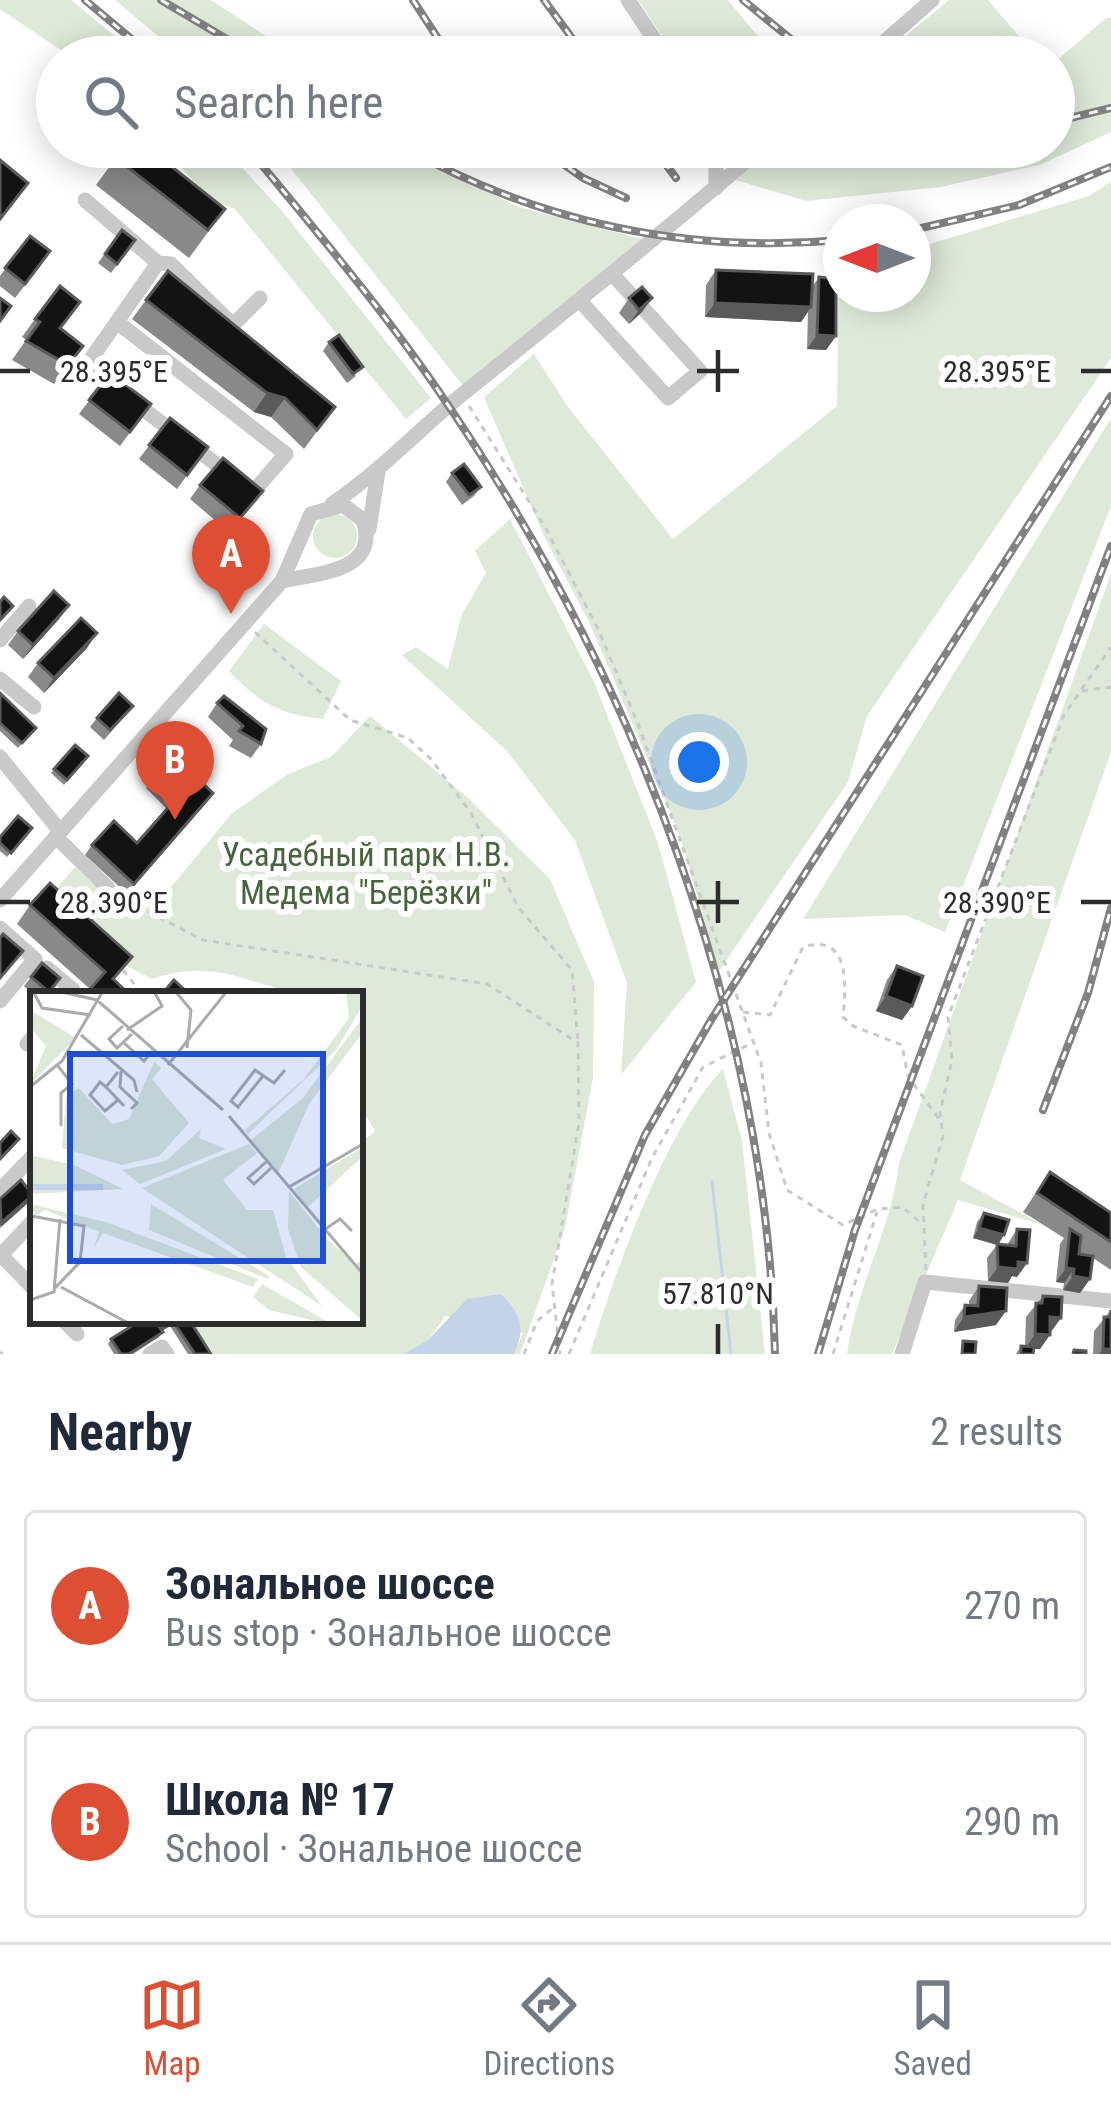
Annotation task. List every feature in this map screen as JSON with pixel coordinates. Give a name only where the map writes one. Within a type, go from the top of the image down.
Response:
[{"type":"street","points":[[628,0],[652,36]]},
{"type":"street","points":[[891,36],[932,0]]},
{"type":"street","points":[[716,168],[716,188]]},
{"type":"street","points":[[0,900],[282,581],[311,514],[378,472],[462,394],[582,303],[739,168]]},
{"type":"street","points":[[85,200],[158,263],[171,264],[233,325],[260,298]]},
{"type":"street","points":[[117,322],[286,454],[254,492],[86,365],[158,263]]},
{"type":"street","points":[[582,303],[668,398],[700,370],[614,276]]},
{"type":"street","points":[[282,581],[359,559],[378,472]]},
{"type":"street","points":[[332,504],[354,509],[368,533]]},
{"type":"street","points":[[302,535],[309,557],[333,569]]},
{"type":"street","points":[[0,640],[29,606]]},
{"type":"street","points":[[0,679],[34,707]]},
{"type":"street","points":[[0,757],[58,834],[108,888]]},
{"type":"street","points":[[0,928],[72,991]]},
{"type":"street","points":[[0,1001],[35,959]]},
{"type":"street","points":[[0,1190],[30,1159]]},
{"type":"street","points":[[30,1224],[1,1254],[30,1285]]},
{"type":"street","points":[[902,1354],[925,1282],[1111,1301]]},
{"type":"street","points":[[67,1324],[76,1334]]},
{"type":"street","points":[[151,1354],[161,1347],[167,1354]]},
{"type":"path","points":[[462,394],[545,526],[598,629],[692,863],[753,1042],[769,1133],[787,1190],[843,1225],[878,1209],[902,1207],[922,1223]]},
{"type":"path","points":[[254,631],[350,720],[408,738],[430,758],[471,813],[518,907],[572,970],[578,1123],[554,1261],[560,1354]]},
{"type":"path","points":[[925,1282],[922,1223],[952,1060],[948,1017],[1064,715],[1111,647]]},
{"type":"path","points":[[1081,692],[1111,688]]},
{"type":"path","points":[[95,928],[89,909],[108,888],[131,907],[203,940],[487,984],[578,1043]]},
{"type":"path","points":[[742,1011],[770,1016],[803,947],[817,943],[829,947],[842,956],[847,974],[843,1017],[902,1045],[908,1076],[942,1125]]},
{"type":"path","points":[[112,959],[139,991]]},
{"type":"path","points":[[569,1354],[652,1158],[703,1067],[753,1042]]},
{"type":"path","points":[[833,1354],[878,1209]]},
{"type":"path","points":[[524,1354],[537,1321],[555,1306]]},
{"type":"green space","points":[[0,0],[71,0],[115,36],[40,36],[0,9]]},
{"type":"green space","points":[[115,0],[211,0],[266,36],[158,36]]},
{"type":"green space","points":[[638,0],[728,0],[759,36],[662,36]]},
{"type":"green space","points":[[949,0],[988,0],[1019,36],[905,36]]},
{"type":"green space","points":[[1111,18],[1111,132],[1075,149],[1075,45]]},
{"type":"green space","points":[[182,168],[242,168],[431,398],[406,419],[235,209],[209,200]]},
{"type":"green space","points":[[291,168],[439,168],[518,207],[642,239],[464,387]]},
{"type":"green space","points":[[750,168],[1024,168],[941,187],[806,201],[736,180]]},
{"type":"green space","points":[[1111,182],[1111,358],[867,716],[848,782],[719,971],[679,833],[590,624],[544,536],[484,397],[534,354],[568,407],[673,539],[837,406],[838,312],[931,312],[931,244],[1089,196]]},
{"type":"green space","points":[[1111,418],[1111,506],[945,932],[905,915],[803,919]]},
{"type":"green space","points":[[335,514],[351,520],[357,536],[351,552],[335,558],[319,552],[313,536],[319,520]]},
{"type":"green space","points":[[510,519],[594,682],[658,843],[696,982],[621,1075],[627,983],[575,840],[507,751],[402,655],[416,647],[448,669],[462,614],[486,573],[475,551]]},
{"type":"green space","points":[[1111,574],[1111,752],[960,1180],[1043,1225],[958,1200],[892,1354],[847,1354],[899,1163]]},
{"type":"green space","points":[[264,624],[341,681],[323,719],[271,705],[229,671]]},
{"type":"green space","name":"Усадебный парк Н.В. Медема \"Берёзки\"","points":[[370,716],[467,797],[550,879],[594,982],[593,1078],[565,1228],[520,1354],[514,1354],[523,1333],[445,1316],[428,1340],[403,1354],[214,1354],[192,1324],[363,1324],[363,1141],[375,1131],[363,1110],[363,991],[291,991],[212,972],[152,979],[113,959],[44,903],[75,867],[132,920],[173,885],[231,814],[288,774],[331,757]]},
{"type":"green space","points":[[723,1069],[742,1141],[765,1354],[590,1354],[627,1245],[662,1163],[702,1094]]},
{"type":"water","points":[[501,1294],[520,1322],[514,1354],[403,1354],[428,1340],[467,1299]]},
{"type":"building","points":[[0,160],[28,183],[0,219]]},
{"type":"building","points":[[129,168],[173,168],[225,209],[208,230]]},
{"type":"building","points":[[122,230],[135,240],[117,264],[105,254]]},
{"type":"building","points":[[30,236],[50,251],[25,284],[5,268]]},
{"type":"building","points":[[716,270],[813,274],[811,307],[715,303]]},
{"type":"building","points":[[168,271],[335,407],[317,430],[285,398],[267,393],[146,300]]},
{"type":"building","points":[[819,277],[823,277],[823,312],[836,312],[836,336],[817,335]]},
{"type":"building","points":[[60,286],[80,302],[60,328],[83,346],[68,365],[26,341],[40,322],[35,319]]},
{"type":"building","points":[[642,287],[652,298],[639,310],[629,298]]},
{"type":"building","points":[[0,298],[11,306],[0,321]]},
{"type":"building","points":[[339,335],[363,367],[353,374],[329,342]]},
{"type":"building","points":[[110,373],[151,404],[130,432],[89,400]]},
{"type":"building","points":[[170,418],[208,447],[187,475],[149,445]]},
{"type":"building","points":[[223,458],[263,491],[240,518],[200,485]]},
{"type":"building","points":[[464,464],[481,487],[469,495],[452,473]]},
{"type":"building","points":[[54,591],[69,605],[33,645],[18,631]]},
{"type":"building","points":[[4,597],[13,606],[0,620],[0,602]]},
{"type":"building","points":[[81,618],[97,633],[54,678],[38,663]]},
{"type":"building","points":[[0,693],[36,728],[22,743],[0,723]]},
{"type":"building","points":[[119,693],[133,706],[110,730],[97,718]]},
{"type":"building","points":[[224,696],[266,729],[261,744],[239,731],[243,726],[217,703]]},
{"type":"building","points":[[75,745],[88,756],[67,780],[54,769]]},
{"type":"building","points":[[172,755],[213,793],[134,884],[92,845],[114,821],[137,843],[175,800],[152,779]]},
{"type":"building","points":[[18,816],[32,828],[11,853],[0,837]]},
{"type":"building","points":[[50,883],[132,957],[113,979],[126,991],[89,991],[105,972],[30,905]]},
{"type":"building","points":[[3,934],[23,951],[0,978],[0,938]]},
{"type":"building","points":[[42,963],[60,978],[48,991],[31,977]]},
{"type":"building","points":[[897,966],[923,976],[912,1006],[886,996]]},
{"type":"building","points":[[174,980],[186,991],[170,991],[167,988]]},
{"type":"building","points":[[11,1131],[19,1139],[0,1159],[0,1143]]},
{"type":"building","points":[[1050,1172],[1111,1213],[1111,1242],[1037,1193]]},
{"type":"building","points":[[21,1180],[30,1191],[30,1198],[1,1223],[0,1199]]},
{"type":"building","points":[[984,1213],[1009,1220],[1004,1235],[979,1228]]},
{"type":"building","points":[[1017,1229],[1030,1230],[1027,1263],[1018,1262],[1018,1269],[998,1267],[997,1244],[1016,1246]]},
{"type":"building","points":[[1070,1229],[1081,1236],[1079,1254],[1093,1256],[1090,1279],[1073,1276],[1074,1269],[1066,1268]]},
{"type":"building","points":[[979,1286],[1007,1288],[1006,1311],[964,1317],[965,1305],[978,1306]]},
{"type":"building","points":[[1043,1296],[1062,1297],[1061,1318],[1050,1317],[1050,1335],[1035,1334],[1036,1303],[1042,1303]]},
{"type":"building","points":[[1111,1310],[1111,1349],[1103,1349],[1104,1317],[1110,1317]]},
{"type":"building","points":[[135,1324],[157,1324],[163,1332],[129,1354],[121,1354],[111,1339]]},
{"type":"building","points":[[175,1324],[192,1324],[211,1354],[195,1354]]},
{"type":"building","points":[[963,1341],[976,1342],[975,1354],[962,1354]]},
{"type":"building","points":[[1021,1346],[1034,1347],[1033,1354],[1021,1354]]},
{"type":"waterway","points":[[712,1181],[731,1354]]},
{"type":"railway","points":[[85,0],[128,36]]},
{"type":"railway","points":[[161,0],[222,36]]},
{"type":"railway","points":[[413,0],[436,36]]},
{"type":"railway","points":[[544,0],[571,36]]},
{"type":"railway","points":[[743,0],[787,36]]},
{"type":"railway","points":[[1075,117],[1111,108]]},
{"type":"railway","points":[[931,226],[1019,205],[1111,167]]},
{"type":"railway","points":[[264,168],[376,306],[448,405],[577,622],[632,738],[679,857],[717,979],[747,1103],[766,1229],[775,1354]]},
{"type":"railway","points":[[445,168],[507,196],[615,227],[727,242],[823,241]]},
{"type":"railway","points":[[569,168],[626,198]]},
{"type":"railway","points":[[669,168],[676,178]]},
{"type":"railway","points":[[552,1354],[645,1135],[711,1020],[1111,396]]},
{"type":"railway","points":[[818,1354],[855,1230],[1111,546]]},
{"type":"railway","points":[[1043,1110],[1088,993],[1111,908]]},
{"type":"place","name":"Зональное шоссе","points":[[231,614]]},
{"type":"place","name":"Школа № 17","points":[[175,820]]}]
